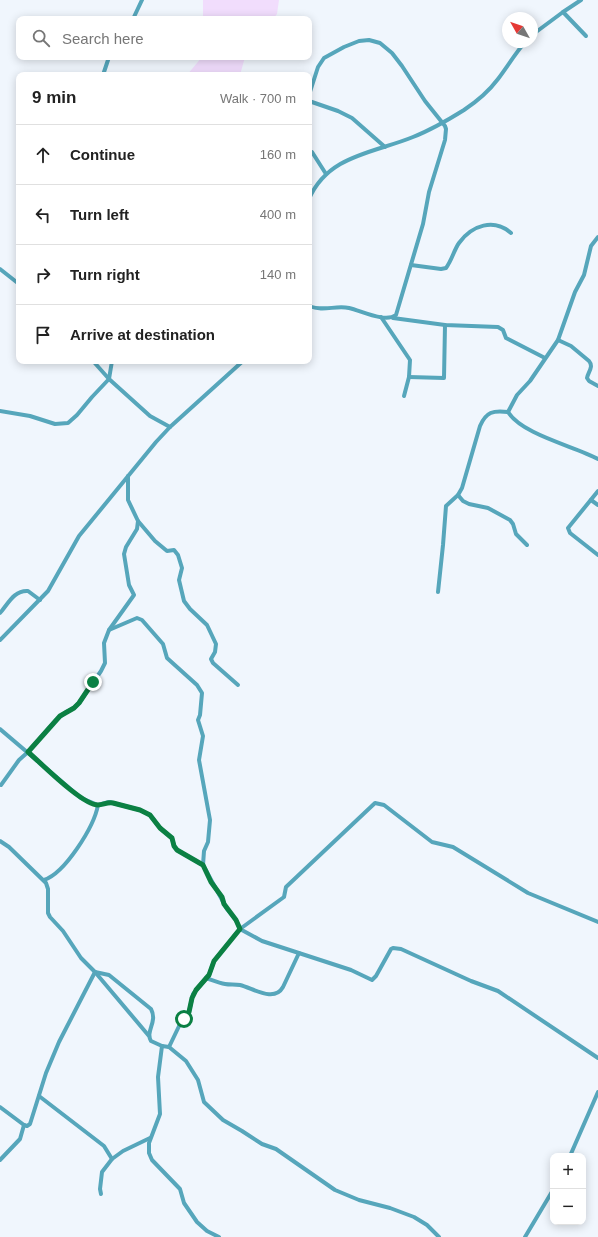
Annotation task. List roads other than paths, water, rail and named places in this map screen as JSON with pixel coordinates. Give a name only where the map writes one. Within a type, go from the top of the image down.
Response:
[{"type":"street","points":[[134,16],[142,0]]},
{"type":"street","points":[[538,31],[581,0]]},
{"type":"street","points":[[563,12],[586,36]]},
{"type":"street","points":[[312,86],[318,67],[324,58],[344,47],[359,41],[369,40],[380,44],[392,53],[446,129],[445,140],[429,192],[423,224],[398,309],[393,318]]},
{"type":"street","points":[[312,194],[319,181],[341,163],[364,153],[413,137],[443,123],[474,103],[497,80],[521,48]]},
{"type":"street","points":[[104,72],[109,60]]},
{"type":"street","points":[[312,102],[338,111],[352,118],[385,147]]},
{"type":"street","points":[[312,152],[326,174]]},
{"type":"street","points":[[411,265],[441,269],[446,268],[460,241],[470,232],[482,225],[498,225],[507,229],[511,233]]},
{"type":"street","points":[[508,412],[517,395],[530,381],[558,340],[575,292],[584,275],[591,246],[598,238]]},
{"type":"street","points":[[0,270],[16,282]]},
{"type":"street","points":[[312,307],[321,310],[346,307],[381,318],[393,318],[445,325],[498,327],[503,330],[506,338],[545,358]]},
{"type":"street","points":[[381,318],[410,360],[409,377],[404,396]]},
{"type":"street","points":[[409,377],[444,378],[445,325]]},
{"type":"street","points":[[558,340],[571,346],[591,363],[592,367],[587,378],[589,381],[598,386]]},
{"type":"street","points":[[96,364],[109,379],[150,416],[170,427]]},
{"type":"street","points":[[0,411],[30,416],[55,424],[68,423],[109,379],[112,364]]},
{"type":"street","points":[[0,640],[40,600],[56,578],[79,536],[170,427],[239,364]]},
{"type":"street","points":[[438,592],[447,505],[458,495],[462,488],[471,454],[482,422],[489,413],[497,411],[508,412]]},
{"type":"street","points":[[508,412],[512,418],[528,428],[554,441],[598,459]]},
{"type":"street","points":[[128,476],[128,500],[138,521],[155,541],[168,551],[174,550],[178,555],[182,568],[179,580],[184,601],[190,609],[207,625],[216,644],[215,652],[211,659],[213,663],[238,685]]},
{"type":"street","points":[[598,491],[568,528],[570,533],[598,555]]},
{"type":"street","points":[[458,495],[468,504],[488,508],[510,520],[516,534],[527,545]]},
{"type":"street","points":[[591,500],[598,505]]},
{"type":"street","points":[[0,790],[0,785],[19,760],[60,716],[74,708],[79,703],[105,664],[104,643],[109,630],[134,594],[129,585],[124,554],[126,547],[137,531],[138,521]]},
{"type":"street","points":[[0,613],[19,592],[28,591],[40,600]]},
{"type":"street","points":[[109,630],[137,618],[142,620],[163,644],[166,658],[197,685],[202,693],[198,720],[203,736],[199,760],[210,820],[208,842],[204,851],[203,865],[211,882],[222,897],[224,904],[236,920],[240,929],[262,941],[351,970],[372,980],[376,976],[391,949],[400,949],[416,954],[471,981],[498,991],[598,1058]]},
{"type":"street","points":[[0,729],[82,798],[98,805],[109,802],[145,813],[154,819],[160,828],[172,838],[174,846],[177,850],[203,865]]},
{"type":"street","points":[[170,1047],[181,1022],[189,1012],[193,994],[210,974],[214,961],[240,929],[284,897],[286,887],[375,803],[384,805],[432,842],[453,847],[528,893],[598,922]]},
{"type":"street","points":[[44,880],[52,876],[70,858],[79,846],[93,822],[98,805]]},
{"type":"street","points":[[0,841],[9,847],[44,880],[48,889],[48,910],[50,917],[63,931],[81,958],[149,1036],[153,1043],[170,1047],[186,1061],[198,1080],[204,1102],[222,1120],[262,1144],[276,1149],[335,1190],[359,1200],[390,1208],[409,1216],[427,1225],[439,1237]]},
{"type":"street","points":[[206,978],[224,984],[242,985],[267,994],[276,994],[282,990],[299,953]]},
{"type":"street","points":[[94,972],[106,974],[111,977],[151,1009],[154,1021],[149,1036]]},
{"type":"street","points":[[0,1107],[24,1125],[27,1126],[30,1124],[46,1073],[59,1042],[94,972]]},
{"type":"street","points":[[162,1046],[158,1077],[160,1114],[150,1138],[148,1146],[149,1153],[152,1160],[180,1189],[184,1203],[196,1222],[207,1231],[219,1237]]},
{"type":"street","points":[[571,1153],[597,1095]]},
{"type":"street","points":[[39,1096],[104,1146],[112,1159]]},
{"type":"street","points":[[0,1160],[20,1139],[24,1125]]},
{"type":"street","points":[[101,1194],[100,1189],[102,1172],[112,1159],[123,1151],[150,1138]]},
{"type":"street","points":[[525,1237],[550,1195]]}]
